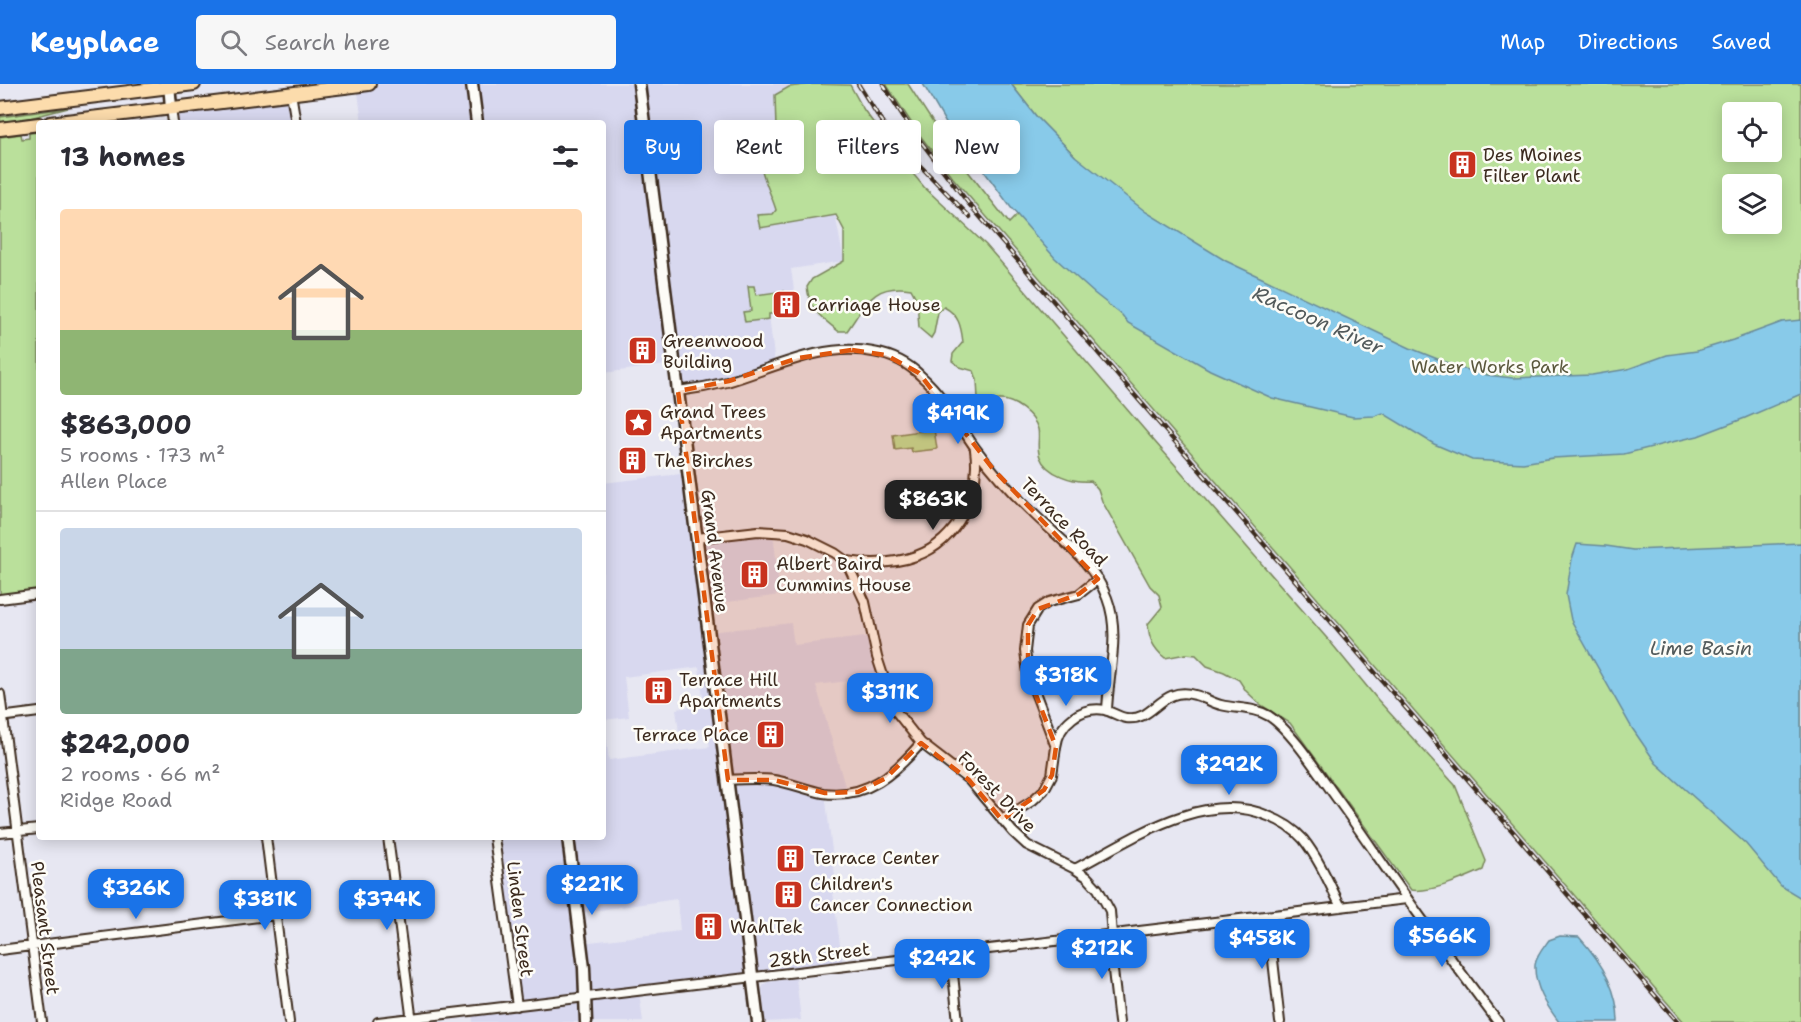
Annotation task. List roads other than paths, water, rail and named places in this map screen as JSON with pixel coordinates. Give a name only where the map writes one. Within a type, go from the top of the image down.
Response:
[{"type":"main road","points":[[0,108],[169,85],[194,84]]},
{"type":"main road","points":[[73,120],[369,84]]},
{"type":"main road","points":[[472,84],[477,120]]},
{"type":"main road","name":"Grand Avenue","points":[[639,84],[758,1022]]},
{"type":"main road","points":[[169,85],[171,107]]},
{"type":"main road","points":[[0,129],[36,124]]},
{"type":"main road","points":[[568,840],[586,998],[586,1022]]},
{"type":"street","points":[[291,93],[296,120]]},
{"type":"street","points":[[171,107],[173,120]]},
{"type":"street","name":"Terrace Road","points":[[678,391],[712,386],[774,365],[829,352],[852,350],[874,352],[903,362],[928,382],[952,412],[975,448],[1034,514],[1084,560],[1098,579],[1108,602],[1113,625],[1114,649],[1108,685],[1107,711]]},
{"type":"street","points":[[698,538],[758,531],[788,533],[807,539],[846,561],[876,562],[906,559],[925,552],[941,541],[960,518],[969,501],[976,471],[975,448]]},
{"type":"street","name":"Forest Drive","points":[[846,561],[865,602],[877,657],[894,709],[921,743],[969,780],[1002,820],[1027,845],[1087,877],[1103,896],[1110,911],[1119,1022]]},
{"type":"street","points":[[1056,747],[1029,674],[1025,651],[1028,625],[1038,609],[1049,602],[1079,594],[1098,579]]},
{"type":"street","points":[[0,599],[36,594]]},
{"type":"street","points":[[1002,820],[1032,801],[1044,790],[1052,775],[1060,733],[1074,717],[1088,710],[1107,711],[1125,718],[1137,718],[1148,713],[1166,698],[1185,693],[1197,695],[1222,706],[1256,710],[1269,716],[1299,746],[1498,1022]]},
{"type":"street","name":"Pleasant Street","points":[[0,694],[1,717],[42,1022]]},
{"type":"street","points":[[1,717],[36,712]]},
{"type":"street","points":[[728,780],[774,780],[825,793],[858,792],[886,778],[921,743]]},
{"type":"street","points":[[1075,869],[1174,818],[1210,810],[1241,809],[1270,817],[1295,832],[1314,855],[1341,907]]},
{"type":"street","points":[[0,833],[36,828]]},
{"type":"street","points":[[266,840],[289,1022]]},
{"type":"street","points":[[388,840],[412,1020]]},
{"type":"street","name":"Linden Street","points":[[494,840],[517,1006]]},
{"type":"street","name":"28th Street","points":[[378,1022],[412,1020],[1111,936],[1407,898]]},
{"type":"street","points":[[0,950],[275,915]]},
{"type":"street","points":[[1268,916],[1280,1022]]},
{"type":"street","points":[[951,954],[958,1022]]},
{"type":"water","name":"Raccoon River","points":[[923,84],[1011,84],[1036,116],[1075,156],[1146,212],[1226,261],[1410,348],[1460,368],[1487,375],[1513,378],[1592,375],[1628,369],[1667,355],[1697,351],[1782,322],[1801,320],[1801,394],[1698,436],[1624,454],[1553,458],[1523,463],[1472,460],[1434,444],[1383,413],[1375,416],[1353,417],[1272,398],[1210,370],[1128,323],[1122,315],[1055,258],[1012,209],[986,174],[1020,174],[1020,120],[944,120]]},
{"type":"water","name":"Lime Basin","points":[[1801,543],[1801,898],[1781,886],[1746,844],[1656,763],[1632,728],[1571,620],[1566,595],[1577,544],[1633,550]]},
{"type":"water","points":[[1560,936],[1579,937],[1601,966],[1615,998],[1618,1022],[1559,1022],[1550,1009],[1539,988],[1535,965],[1549,940]]},
{"type":"railway","points":[[858,84],[881,120]]},
{"type":"railway","points":[[883,84],[912,130],[969,204],[1678,1022]]},
{"type":"railway","points":[[879,118],[899,144],[970,217]]},
{"type":"place","name":"Des Moines Filter Plant","points":[[1462,165]]},
{"type":"place","name":"Carriage House","points":[[786,305]]},
{"type":"place","name":"Greenwood Building","points":[[642,351]]},
{"type":"place","name":"Grand Trees Apartments","points":[[639,422]]},
{"type":"place","name":"The Birches","points":[[633,461]]},
{"type":"place","name":"Albert Baird Cummins House","points":[[755,574]]},
{"type":"place","name":"Terrace Hill Apartments","points":[[658,690]]},
{"type":"place","name":"Terrace Place","points":[[770,735]]},
{"type":"place","name":"Terrace Center","points":[[791,858]]},
{"type":"place","name":"Children's Cancer Connection","points":[[789,894]]},
{"type":"place","name":"WahlTek","points":[[709,927]]},
{"type":"park label","name":"Water Works Park","points":[[1490,367]]}]
